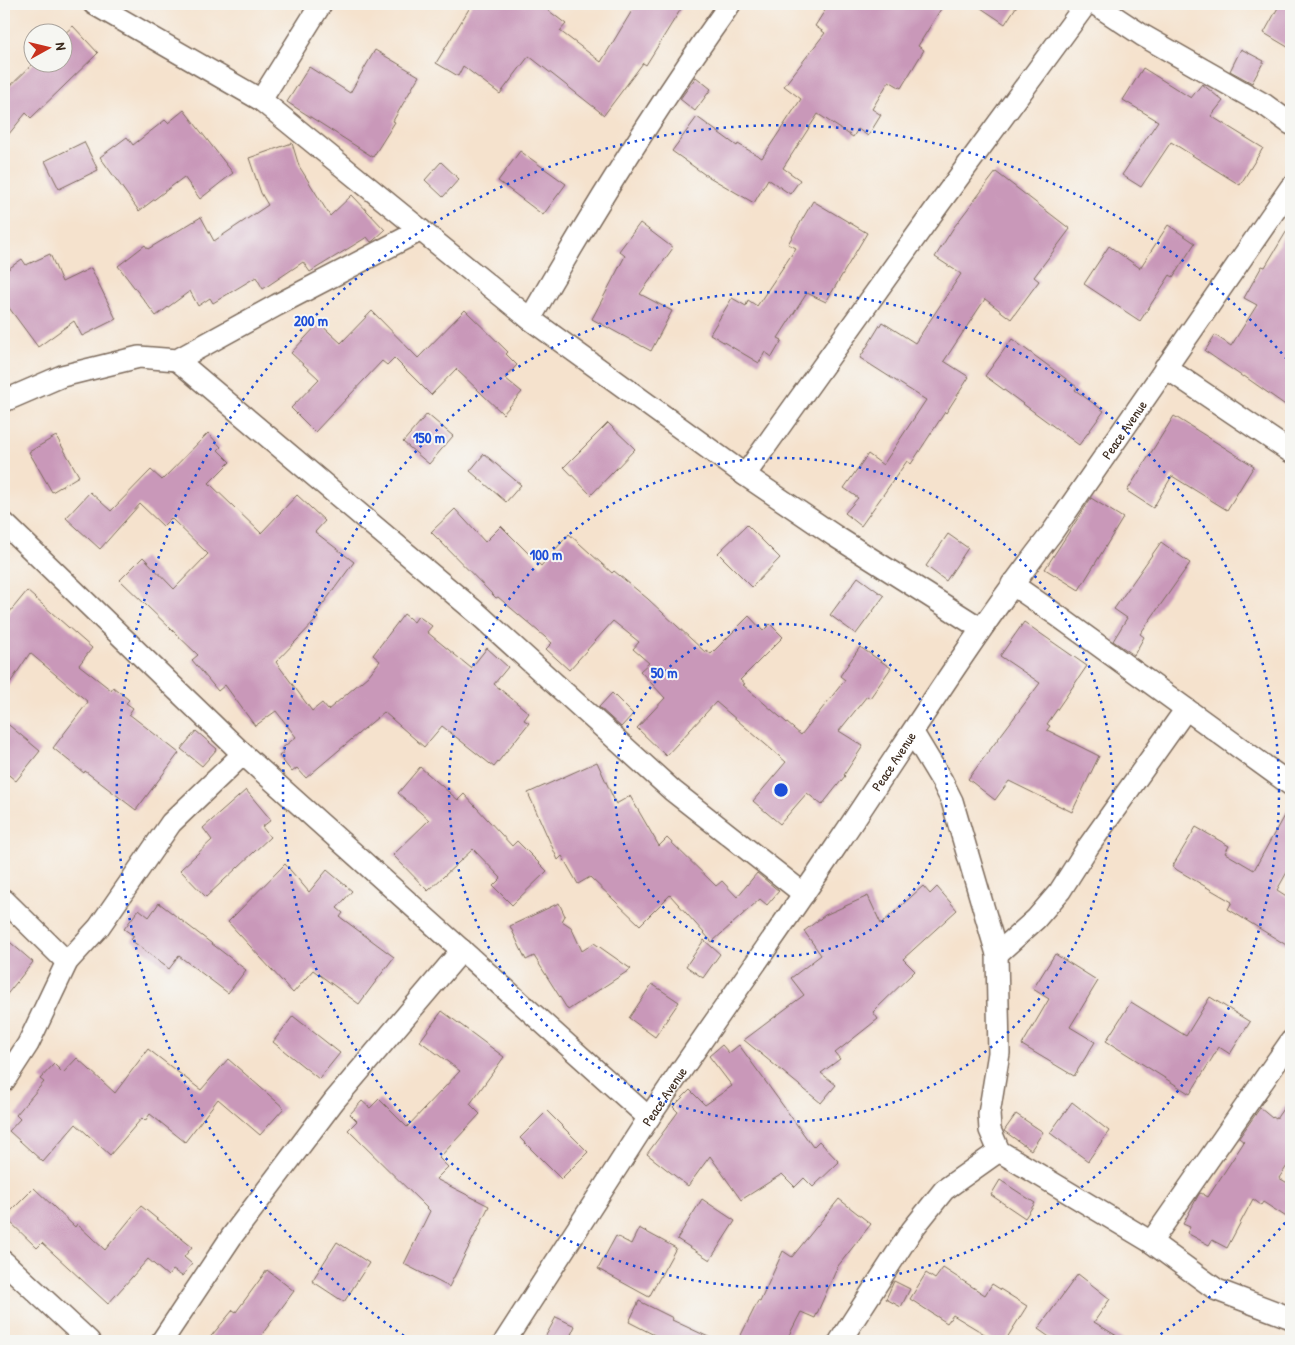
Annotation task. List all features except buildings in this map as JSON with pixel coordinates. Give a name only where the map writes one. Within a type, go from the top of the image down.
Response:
[{"type":"street","points":[[94,4],[261,100],[530,319],[745,475],[835,536],[980,628]]},
{"type":"street","points":[[261,100],[321,4]]},
{"type":"street","points":[[530,319],[588,217],[706,37],[730,4]]},
{"type":"street","points":[[745,475],[939,204],[1086,4]]},
{"type":"street","points":[[1095,4],[1142,35],[1264,105],[1291,124]]},
{"type":"street","name":"Peace Avenue","points":[[505,1341],[649,1118],[913,733],[980,628],[1051,534],[1291,187]]},
{"type":"street","points":[[177,360],[277,304],[421,230]]},
{"type":"street","points":[[4,401],[62,376],[139,356],[177,360],[477,613],[674,791],[804,894]]},
{"type":"street","points":[[1165,367],[1291,452]]},
{"type":"street","points":[[4,523],[243,754],[649,1118]]},
{"type":"street","points":[[1012,584],[1291,785]]},
{"type":"street","points":[[996,954],[1036,919],[1060,891],[1088,847],[1186,709]]},
{"type":"street","points":[[913,733],[952,801],[996,954],[999,1053],[989,1114],[990,1130],[999,1151],[1151,1242],[1217,1290],[1291,1318]]},
{"type":"street","points":[[4,1081],[28,1044],[68,962],[98,927],[171,823],[243,754]]},
{"type":"street","points":[[4,900],[68,962]]},
{"type":"street","points":[[162,1341],[232,1236],[328,1109],[462,950]]},
{"type":"street","points":[[1151,1242],[1291,1041]]},
{"type":"street","points":[[840,1341],[912,1230],[944,1190],[999,1151]]},
{"type":"street","points":[[4,1262],[89,1341]]}]
